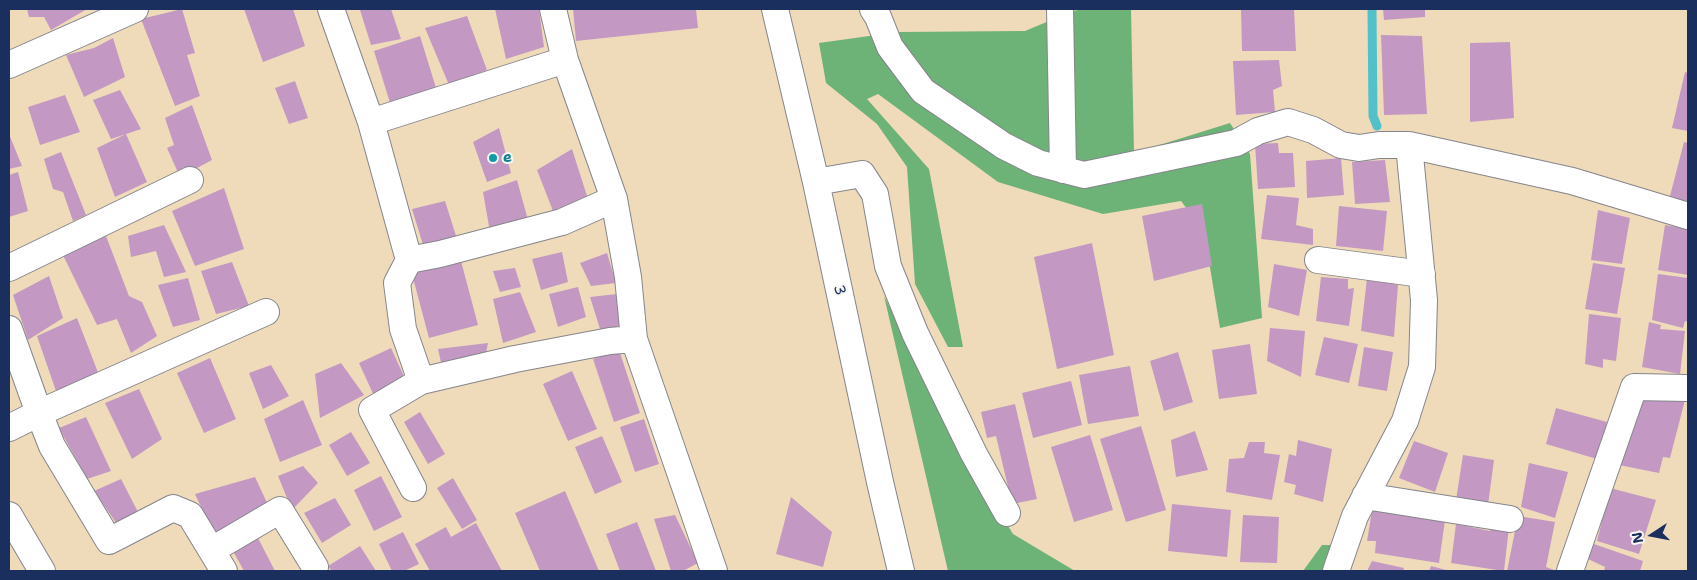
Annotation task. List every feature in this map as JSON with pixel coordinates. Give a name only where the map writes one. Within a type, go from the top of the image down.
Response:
[{"type":"street","points":[[9,64],[135,9]]},
{"type":"street","points":[[331,9],[371,122],[409,260],[397,284],[403,329],[421,381]]},
{"type":"street","points":[[553,9],[565,60],[614,199],[628,277],[634,339],[714,571]]},
{"type":"street","name":"3","points":[[775,9],[816,182],[880,482],[901,571]]},
{"type":"street","points":[[872,9],[878,17],[890,47],[923,90],[1004,146],[1038,162],[1063,170],[1084,175],[1236,143],[1258,131],[1288,122],[1313,130],[1341,145],[1359,148],[1379,145],[1408,145],[1572,181],[1688,216]]},
{"type":"street","points":[[1060,9],[1063,170]]},
{"type":"street","points":[[371,122],[565,60]]},
{"type":"street","points":[[1336,571],[1355,516],[1405,421],[1422,367],[1424,300],[1408,145]]},
{"type":"street","points":[[816,182],[862,174],[875,194],[888,266],[915,333],[974,454],[1007,513]]},
{"type":"street","points":[[9,268],[190,180]]},
{"type":"street","points":[[409,260],[440,254],[562,222],[614,199]]},
{"type":"street","points":[[1318,260],[1422,274]]},
{"type":"street","points":[[9,428],[266,312]]},
{"type":"street","points":[[9,329],[52,446],[109,541],[172,508],[190,515],[218,561],[280,510],[315,567]]},
{"type":"street","points":[[413,488],[372,410],[421,381],[514,359],[610,341],[634,339]]},
{"type":"street","points":[[1570,571],[1634,387],[1688,388]]},
{"type":"street","points":[[1365,496],[1510,519]]},
{"type":"street","points":[[9,515],[42,571]]},
{"type":"green space","points":[[1083,9],[1131,9],[1134,153],[1230,123],[1250,154],[1262,318],[1220,328],[1204,231],[1181,201],[1103,214],[998,182],[878,94],[867,99],[929,169],[963,347],[948,347],[915,284],[907,167],[877,124],[826,83],[819,43],[898,32],[1025,31],[1073,11]]},
{"type":"green space","points":[[884,296],[967,459],[1013,534],[1075,571],[948,571]]},
{"type":"green space","points":[[1322,545],[1330,545],[1334,552],[1326,571],[1303,571]]},
{"type":"building","points":[[27,9],[87,9],[51,30],[44,17],[29,17]]},
{"type":"building","points":[[182,9],[195,53],[187,55],[200,96],[175,106],[141,19]]},
{"type":"building","points":[[244,9],[293,9],[305,46],[263,62]]},
{"type":"building","points":[[391,9],[401,39],[371,45],[360,10]]},
{"type":"building","points":[[495,9],[539,9],[544,47],[506,59]]},
{"type":"building","points":[[573,9],[696,9],[698,28],[576,41]]},
{"type":"building","points":[[1241,9],[1294,9],[1296,51],[1242,51]]},
{"type":"building","points":[[1383,9],[1425,9],[1425,17],[1384,20]]},
{"type":"building","points":[[467,16],[487,70],[449,85],[425,28]]},
{"type":"building","points":[[1381,35],[1422,36],[1427,114],[1384,115]]},
{"type":"building","points":[[420,36],[437,91],[391,106],[374,51]]},
{"type":"building","points":[[113,38],[125,77],[84,97],[66,55],[94,48]]},
{"type":"building","points":[[1510,42],[1514,118],[1470,122],[1470,43]]},
{"type":"building","points":[[1279,60],[1282,86],[1273,90],[1275,112],[1236,115],[1233,61]]},
{"type":"building","points":[[1685,72],[1688,73],[1688,131],[1672,128]]},
{"type":"building","points":[[295,81],[308,118],[289,124],[275,88]]},
{"type":"building","points":[[120,90],[141,129],[111,139],[93,100]]},
{"type":"building","points":[[65,95],[80,132],[40,145],[28,107]]},
{"type":"building","points":[[192,105],[212,160],[180,177],[167,148],[174,145],[165,118]]},
{"type":"building","name":"e","points":[[499,128],[511,173],[487,182],[473,142]]},
{"type":"building","points":[[9,134],[22,166],[9,169]]},
{"type":"building","points":[[126,134],[147,182],[115,197],[97,148]]},
{"type":"building","points":[[1684,142],[1688,143],[1688,202],[1670,196]]},
{"type":"building","points":[[1278,143],[1279,153],[1293,153],[1295,187],[1258,189],[1255,144]]},
{"type":"building","points":[[572,149],[587,196],[553,211],[537,170]]},
{"type":"building","points":[[61,152],[86,215],[73,221],[63,192],[53,189],[44,159]]},
{"type":"building","points":[[1341,158],[1344,195],[1307,198],[1306,161]]},
{"type":"building","points":[[1385,160],[1390,202],[1355,204],[1352,162]]},
{"type":"building","points":[[18,172],[28,211],[9,217],[9,175]]},
{"type":"building","points":[[517,180],[528,220],[490,232],[483,192]]},
{"type":"building","points":[[224,188],[244,249],[195,266],[172,211]]},
{"type":"building","points":[[1267,195],[1299,198],[1296,225],[1313,229],[1313,245],[1261,239]]},
{"type":"building","points":[[445,201],[458,242],[424,248],[412,209]]},
{"type":"building","points":[[1202,204],[1212,266],[1154,281],[1142,216]]},
{"type":"building","points":[[1339,206],[1387,211],[1383,251],[1336,246]]},
{"type":"building","points":[[1598,210],[1630,218],[1622,264],[1591,260]]},
{"type":"building","points":[[164,225],[186,272],[164,277],[156,251],[131,257],[128,236]]},
{"type":"building","points":[[1665,225],[1688,229],[1688,275],[1658,270]]},
{"type":"building","points":[[106,236],[129,296],[142,302],[157,336],[131,353],[117,319],[97,325],[63,255]]},
{"type":"building","points":[[1092,243],[1114,355],[1057,369],[1034,257]]},
{"type":"building","points":[[562,252],[568,282],[541,290],[532,259]]},
{"type":"building","points":[[607,253],[616,283],[591,286],[580,263]]},
{"type":"building","points":[[461,261],[478,325],[429,338],[412,274]]},
{"type":"building","points":[[232,262],[249,306],[216,314],[201,271]]},
{"type":"building","points":[[1593,263],[1625,268],[1617,314],[1585,309]]},
{"type":"building","points":[[1274,264],[1307,270],[1299,316],[1268,307]]},
{"type":"building","points":[[515,268],[521,287],[500,292],[493,271]]},
{"type":"building","points":[[1658,274],[1688,278],[1688,322],[1685,321],[1683,328],[1652,320]]},
{"type":"building","points":[[49,276],[63,318],[28,340],[13,295]]},
{"type":"building","points":[[1321,277],[1348,279],[1348,289],[1354,288],[1349,326],[1316,321]]},
{"type":"building","points":[[188,278],[200,320],[173,327],[158,285]]},
{"type":"building","points":[[1367,278],[1398,285],[1394,337],[1361,331]]},
{"type":"building","points":[[578,287],[586,317],[558,327],[549,294]]},
{"type":"building","points":[[520,292],[536,332],[503,343],[493,299]]},
{"type":"building","points":[[617,294],[629,322],[601,332],[590,297]]},
{"type":"building","points":[[1589,314],[1621,318],[1616,361],[1603,359],[1603,368],[1585,364]]},
{"type":"building","points":[[77,318],[99,375],[57,394],[37,336]]},
{"type":"building","points":[[1649,322],[1661,325],[1660,329],[1685,331],[1680,374],[1642,367]]},
{"type":"building","points":[[1270,328],[1305,331],[1301,377],[1267,361]]},
{"type":"building","points":[[1324,337],[1358,344],[1349,383],[1315,375]]},
{"type":"building","points":[[488,343],[485,358],[444,376],[438,349]]},
{"type":"building","points":[[1250,344],[1257,394],[1219,399],[1212,350]]},
{"type":"building","points":[[1364,347],[1393,352],[1387,391],[1358,386]]},
{"type":"building","points":[[391,348],[407,383],[375,398],[359,363]]},
{"type":"building","points":[[619,350],[640,413],[614,422],[593,359]]},
{"type":"building","points":[[1178,352],[1193,402],[1164,411],[1150,361]]},
{"type":"building","points":[[210,358],[236,419],[204,433],[177,373]]},
{"type":"building","points":[[341,363],[364,395],[320,418],[315,374]]},
{"type":"building","points":[[271,365],[289,396],[263,409],[249,373]]},
{"type":"building","points":[[1130,366],[1139,416],[1088,424],[1079,375]]},
{"type":"building","points":[[572,371],[597,429],[568,441],[543,384]]},
{"type":"building","points":[[1071,381],[1082,425],[1033,438],[1022,393]]},
{"type":"building","points":[[139,389],[162,439],[132,459],[105,403]]},
{"type":"building","points":[[1640,396],[1685,400],[1670,458],[1663,457],[1659,473],[1619,465]]},
{"type":"building","points":[[303,400],[322,445],[280,462],[264,419]]},
{"type":"building","points":[[1015,404],[1037,499],[1012,504],[996,436],[987,438],[981,412]]},
{"type":"building","points":[[1556,408],[1607,422],[1597,459],[1546,444]]},
{"type":"building","points":[[420,412],[445,454],[428,464],[404,422]]},
{"type":"building","points":[[86,417],[111,471],[87,479],[59,428]]},
{"type":"building","points":[[644,419],[659,464],[635,472],[620,427]]},
{"type":"building","points":[[1141,426],[1166,510],[1126,522],[1100,439]]},
{"type":"building","points":[[1195,431],[1208,470],[1176,477],[1171,440]]},
{"type":"building","points":[[351,432],[370,463],[347,476],[329,445]]},
{"type":"building","points":[[1090,435],[1113,510],[1074,522],[1051,447]]},
{"type":"building","points":[[602,436],[622,482],[595,494],[575,447]]},
{"type":"building","points":[[1298,440],[1332,449],[1323,502],[1294,494],[1296,485],[1284,482],[1289,454],[1296,456]]},
{"type":"building","points":[[1414,441],[1448,453],[1435,492],[1399,478]]},
{"type":"building","points":[[1249,442],[1265,442],[1264,453],[1280,455],[1272,500],[1226,492],[1229,459],[1244,458]]},
{"type":"building","points":[[1463,455],[1494,460],[1488,505],[1456,500]]},
{"type":"building","points":[[1529,463],[1568,472],[1555,518],[1521,507]]},
{"type":"building","points":[[303,466],[318,483],[292,510],[278,476]]},
{"type":"building","points":[[381,476],[402,517],[374,531],[354,490]]},
{"type":"building","points":[[255,477],[269,507],[213,533],[195,494]]},
{"type":"building","points":[[453,478],[477,520],[462,529],[437,488]]},
{"type":"building","points":[[121,479],[138,512],[117,524],[94,491]]},
{"type":"building","points":[[1610,488],[1656,500],[1639,554],[1597,541]]},
{"type":"building","points":[[565,491],[599,571],[540,571],[515,513]]},
{"type":"building","points":[[791,497],[832,532],[823,567],[776,554]]},
{"type":"building","points":[[335,498],[351,525],[322,543],[304,513]]},
{"type":"building","points":[[1172,504],[1231,510],[1227,557],[1168,551]]},
{"type":"building","points":[[1373,505],[1446,513],[1439,563],[1375,553],[1376,541],[1367,541]]},
{"type":"building","points":[[675,515],[698,563],[683,571],[671,571],[654,519]]},
{"type":"building","points":[[1243,515],[1279,517],[1277,563],[1240,562]]},
{"type":"building","points":[[1518,516],[1555,522],[1546,567],[1554,571],[1507,571]]},
{"type":"building","points":[[637,522],[656,571],[620,571],[606,534]]},
{"type":"building","points":[[476,523],[502,571],[430,571],[415,544],[446,527],[451,537]]},
{"type":"building","points":[[1456,524],[1490,531],[1492,527],[1509,527],[1504,571],[1451,563]]},
{"type":"building","points":[[403,532],[419,564],[404,571],[392,571],[379,544]]},
{"type":"building","points":[[258,538],[275,571],[244,571],[233,551]]},
{"type":"building","points":[[1594,544],[1643,561],[1640,571],[1604,571],[1605,567],[1588,559]]},
{"type":"building","points":[[360,546],[376,571],[332,571],[328,566]]},
{"type":"building","points":[[1372,561],[1404,568],[1403,571],[1367,571]]},
{"type":"building","points":[[1431,566],[1450,571],[1429,571]]},
{"type":"waterway","points":[[1372,9],[1373,116],[1377,126]]},
{"type":"place","name":"e","points":[[493,158]]}]
